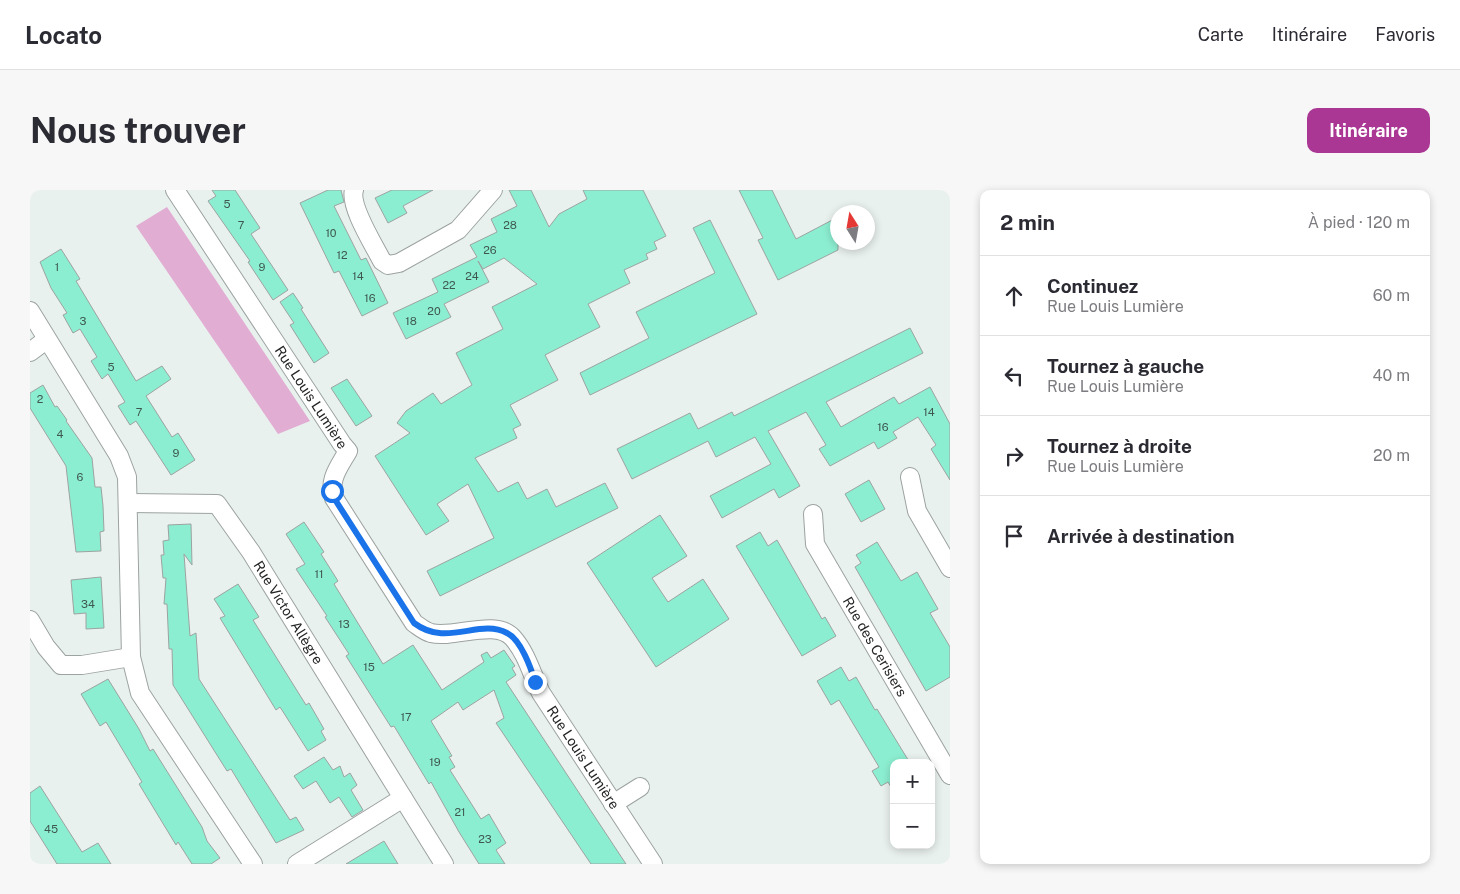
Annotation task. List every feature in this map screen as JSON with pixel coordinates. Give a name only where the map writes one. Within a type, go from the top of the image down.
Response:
[{"type":"street","name":"Rue Louis Lumière","points":[[175,190],[348,451],[334,476],[332,491],[334,498],[414,623],[422,629],[440,634],[496,629],[512,637],[530,666],[541,693],[653,864]]},
{"type":"street","points":[[354,190],[353,200],[357,212],[382,261],[388,265],[399,264],[458,230],[493,190]]},
{"type":"street","points":[[30,311],[46,340],[119,456],[127,478],[131,657],[140,693],[253,864]]},
{"type":"street","points":[[30,352],[46,340]]},
{"type":"street","points":[[910,477],[917,511],[950,568]]},
{"type":"street","name":"Rue Victor Allègre","points":[[129,503],[217,504],[251,552],[444,864]]},
{"type":"street","name":"Rue des Cerisiers","points":[[813,514],[815,544],[950,775]]},
{"type":"street","points":[[30,620],[46,647],[61,664],[82,666],[131,657]]},
{"type":"street","points":[[613,804],[640,787]]},
{"type":"street","points":[[297,864],[403,798]]},
{"type":"shaded area","points":[[167,207],[310,421],[278,434],[136,226]]},
{"type":"building","points":[[212,190],[235,190],[260,228],[251,234],[288,290],[273,300],[248,262],[250,261],[208,201],[216,196]]},
{"type":"building","points":[[328,190],[341,190],[344,202],[334,206],[361,260],[366,258],[388,303],[362,316],[339,271],[334,273],[300,203]]},
{"type":"building","points":[[392,190],[433,190],[403,206],[407,213],[388,223],[375,198]]},
{"type":"building","points":[[509,190],[531,190],[549,227],[559,214],[587,199],[583,190],[643,190],[666,236],[654,242],[657,249],[646,254],[648,259],[624,270],[630,283],[588,304],[600,327],[545,355],[558,380],[510,405],[521,425],[513,429],[517,438],[475,458],[498,492],[518,482],[527,499],[547,489],[556,507],[605,483],[618,508],[440,596],[427,571],[494,538],[468,484],[437,504],[449,521],[426,535],[375,456],[410,433],[397,423],[406,411],[433,393],[441,404],[472,385],[456,353],[503,329],[492,307],[537,284],[504,258],[483,269],[478,261],[489,282],[444,304],[451,317],[406,339],[393,313],[438,292],[432,279],[477,257],[470,245],[497,232],[491,219],[517,206]]},
{"type":"building","points":[[739,190],[772,190],[796,239],[830,221],[830,250],[838,250],[778,280],[758,240],[763,238]]},
{"type":"building","points":[[710,220],[757,314],[590,395],[580,373],[649,338],[636,312],[715,273],[693,228]]},
{"type":"building","points":[[61,249],[80,279],[76,281],[136,381],[162,366],[171,379],[146,396],[172,437],[178,433],[195,460],[171,475],[136,421],[130,425],[118,406],[125,402],[108,374],[102,379],[91,361],[97,357],[80,329],[73,333],[63,315],[67,313],[51,288],[40,262]]},
{"type":"building","points":[[293,293],[329,353],[314,363],[290,325],[294,323],[280,302]]},
{"type":"building","points":[[910,328],[923,353],[826,402],[841,427],[894,397],[899,404],[930,387],[950,424],[950,480],[931,449],[936,445],[918,417],[893,432],[897,438],[878,449],[874,442],[830,466],[819,449],[826,445],[806,412],[768,431],[800,486],[779,498],[774,489],[722,518],[710,496],[771,464],[755,437],[716,457],[708,441],[632,479],[617,449],[690,413],[698,429],[732,412],[734,416]]},
{"type":"building","points":[[347,379],[372,416],[356,426],[331,388]]},
{"type":"building","points":[[43,385],[55,407],[57,406],[92,458],[95,487],[101,487],[103,506],[104,531],[100,532],[101,551],[76,552],[66,466],[30,408],[30,393]]},
{"type":"building","points":[[869,480],[885,509],[861,522],[845,494]]},
{"type":"building","points":[[660,515],[687,556],[652,578],[668,602],[703,579],[729,619],[656,667],[587,563]]},
{"type":"building","points":[[304,522],[324,552],[321,554],[338,581],[334,584],[383,664],[413,645],[442,690],[484,662],[481,655],[487,652],[491,658],[504,650],[515,666],[512,668],[516,675],[506,682],[626,864],[591,864],[496,723],[504,718],[494,690],[463,710],[458,702],[431,721],[452,756],[449,757],[455,767],[450,770],[481,819],[489,814],[506,843],[496,850],[505,864],[479,864],[431,782],[429,784],[394,726],[391,727],[346,656],[349,654],[296,569],[305,564],[286,534]]},
{"type":"building","points":[[191,524],[192,565],[184,554],[190,636],[196,633],[199,679],[290,820],[296,817],[304,830],[276,843],[231,769],[227,771],[173,685],[172,649],[169,649],[167,604],[164,604],[166,578],[163,578],[161,555],[164,555],[163,541],[169,540],[168,525]]},
{"type":"building","points":[[760,532],[768,546],[777,540],[822,619],[825,617],[836,636],[802,656],[736,546]]},
{"type":"building","points":[[877,542],[901,581],[917,572],[938,609],[930,613],[950,647],[950,677],[926,691],[855,567],[861,563],[856,555]]},
{"type":"building","points":[[101,577],[104,628],[86,629],[86,613],[74,614],[71,580]]},
{"type":"building","points":[[238,584],[259,617],[253,620],[306,705],[309,703],[324,729],[321,731],[326,740],[308,751],[280,707],[276,710],[220,618],[225,616],[214,599]]},
{"type":"building","points":[[841,667],[849,681],[856,677],[908,759],[890,759],[890,785],[888,782],[881,786],[872,771],[879,767],[839,700],[831,705],[817,681]]},
{"type":"building","points":[[108,679],[139,729],[150,751],[153,749],[202,827],[207,841],[220,858],[211,864],[192,864],[178,842],[176,845],[139,784],[142,782],[106,722],[100,726],[81,694]]},
{"type":"building","points":[[324,757],[333,770],[340,766],[344,777],[350,773],[357,785],[351,790],[363,810],[352,817],[339,797],[330,803],[316,781],[303,789],[294,776]]},
{"type":"building","points":[[40,786],[82,852],[98,843],[111,864],[57,864],[30,821],[30,793]]},
{"type":"building","points":[[384,841],[398,864],[346,864]]},
{"type":"route","points":[[332,491],[334,498],[414,623],[430,633],[440,634],[496,629],[507,633],[519,647],[530,666],[535,682]]}]
